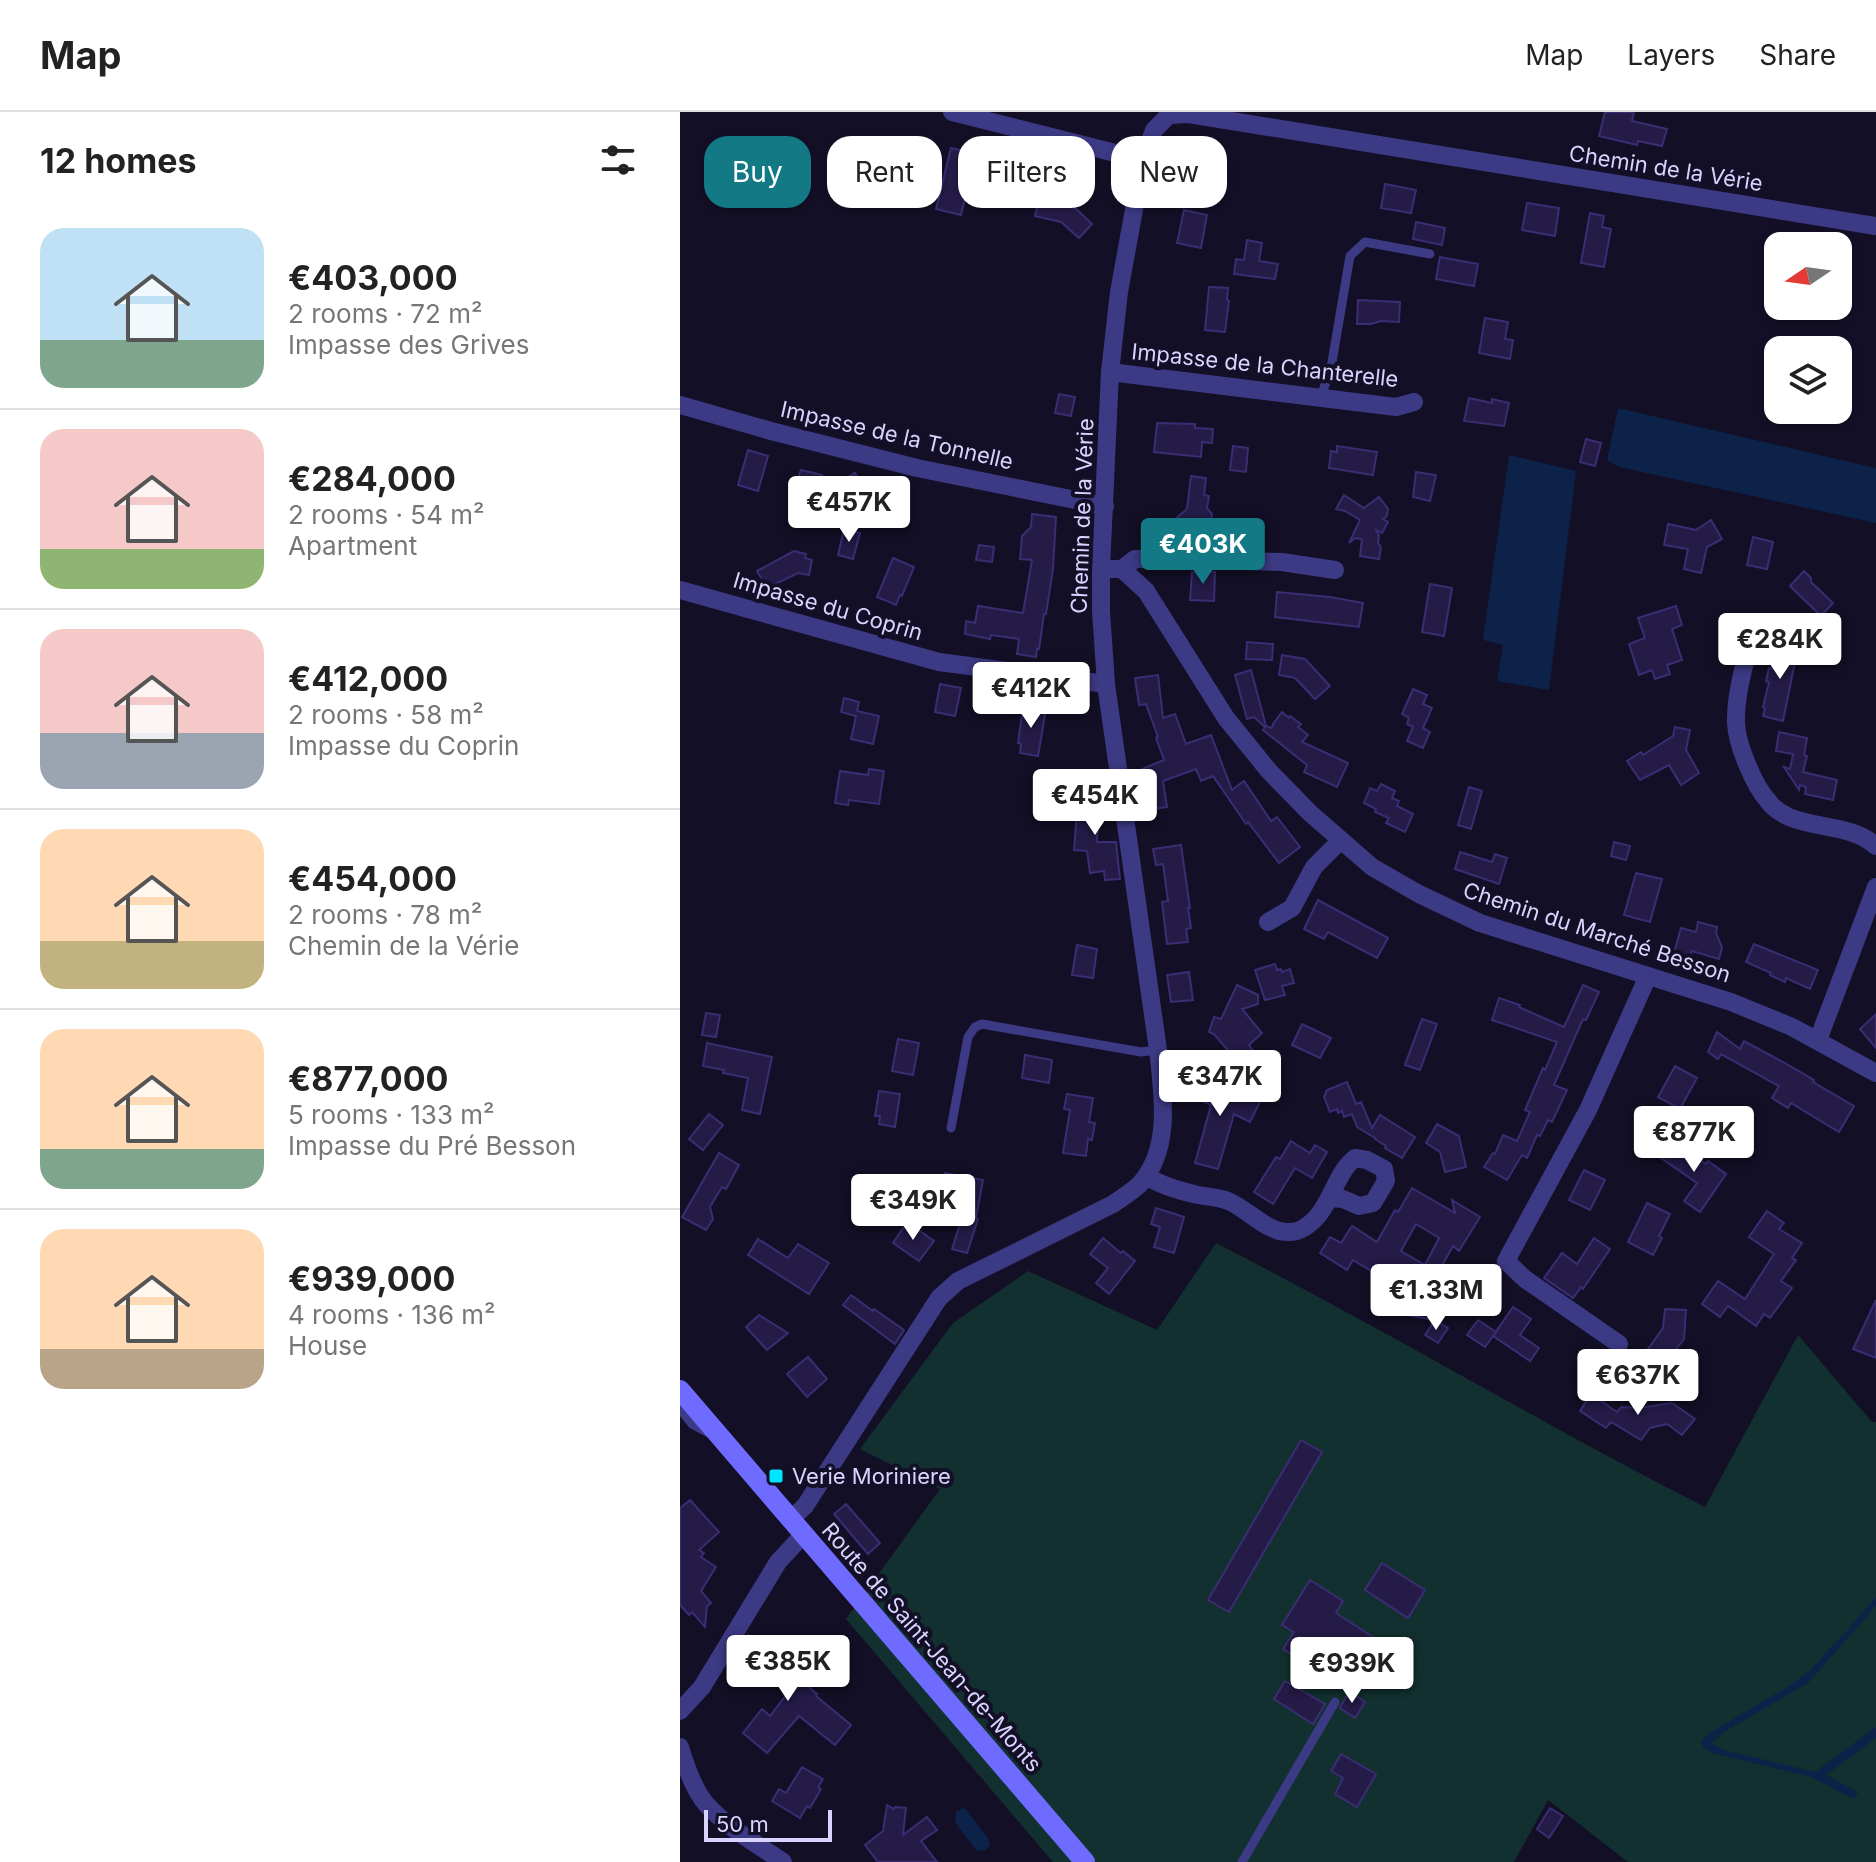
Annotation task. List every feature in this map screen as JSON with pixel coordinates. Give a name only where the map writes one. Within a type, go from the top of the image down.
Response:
[{"type":"main road","name":"Route de Saint-Jean-de-Monts","points":[[680,1390],[1085,1862]]},
{"type":"street","points":[[952,112],[1111,152]]},
{"type":"street","name":"Chemin de la Vérie","points":[[1152,136],[1168,114],[1189,114],[1876,226]]},
{"type":"street","name":"Chemin de la Vérie","points":[[680,1711],[702,1687],[778,1562],[805,1506],[939,1298],[958,1281],[1113,1204],[1136,1187],[1146,1176],[1163,1130],[1158,1050],[1106,684],[1101,611],[1110,372],[1119,292],[1134,208]]},
{"type":"street","name":"Impasse de la Chanterelle","points":[[1110,372],[1396,407],[1414,402]]},
{"type":"street","name":"Impasse de la Tonnelle","points":[[680,405],[917,468],[1105,506]]},
{"type":"street","points":[[1101,569],[1122,569],[1135,559],[1159,559],[1282,562],[1335,570]]},
{"type":"street","name":"Chemin du Marché Besson","points":[[1122,569],[1146,591],[1226,718],[1269,771],[1310,813],[1372,867],[1480,923],[1731,1002],[1792,1027],[1876,1073]]},
{"type":"street","name":"Impasse du Coprin","points":[[680,590],[939,662],[1106,684]]},
{"type":"street","points":[[1738,625],[1749,643],[1739,694],[1738,739],[1757,784],[1770,804],[1789,817],[1865,836],[1876,846]]},
{"type":"street","points":[[1268,922],[1292,908],[1314,867],[1341,840]]},
{"type":"street","points":[[1818,1040],[1876,887]]},
{"type":"street","points":[[1619,1344],[1525,1279],[1506,1261],[1588,1110],[1648,976]]},
{"type":"street","points":[[1146,1176],[1188,1193],[1228,1201],[1273,1229],[1287,1233],[1301,1230],[1315,1219],[1330,1198]]},
{"type":"street","points":[[680,1747],[704,1803],[731,1827],[783,1862]]},
{"type":"lane","points":[[1320,399],[1331,368],[1350,256],[1365,242],[1430,254]]},
{"type":"lane","points":[[951,1128],[968,1037],[975,1027],[987,1024],[1141,1052],[1158,1050]]},
{"type":"lane","points":[[680,1409],[692,1424],[726,1443]]},
{"type":"lane","points":[[1242,1862],[1335,1702]]},
{"type":"green space","points":[[1216,1243],[1705,1507],[1798,1335],[1872,1422],[1876,1422],[1876,1862],[1628,1862],[1548,1800],[1514,1862],[1053,1862],[846,1619],[940,1489],[860,1449],[953,1323],[1028,1271],[1157,1330]]},
{"type":"water","points":[[1618,408],[1876,468],[1876,523],[1619,467],[1607,460]]},
{"type":"water","points":[[1509,455],[1576,471],[1549,690],[1497,681],[1503,645],[1483,640]]},
{"type":"water","points":[[1876,1597],[1876,1606],[1808,1683],[1711,1743],[1724,1750],[1815,1772],[1876,1727],[1876,1738],[1826,1775],[1858,1792],[1854,1799],[1811,1777],[1712,1753],[1703,1747],[1701,1741],[1708,1734],[1794,1683],[1810,1670]]},
{"type":"water","points":[[963,1808],[989,1840],[990,1845],[985,1851],[976,1850],[955,1822],[956,1812]]},
{"type":"building","points":[[1605,112],[1634,112],[1632,121],[1667,129],[1662,146],[1638,141],[1637,145],[1599,136]]},
{"type":"building","points":[[951,148],[958,150],[958,208],[963,208],[961,215],[936,209],[942,208],[942,185]]},
{"type":"building","points":[[1385,184],[1416,190],[1411,213],[1381,208]]},
{"type":"building","points":[[1527,203],[1559,208],[1555,236],[1522,230]]},
{"type":"building","points":[[1037,208],[1075,208],[1092,224],[1079,238],[1061,222],[1035,216]]},
{"type":"building","points":[[1184,210],[1207,215],[1201,248],[1177,243]]},
{"type":"building","points":[[1590,213],[1604,216],[1602,227],[1611,229],[1604,267],[1581,263]]},
{"type":"building","points":[[1416,222],[1445,228],[1442,245],[1413,239]]},
{"type":"building","points":[[1247,240],[1262,243],[1259,261],[1278,264],[1275,279],[1234,274],[1236,259],[1244,260]]},
{"type":"building","points":[[1440,257],[1478,264],[1474,286],[1436,279]]},
{"type":"building","points":[[1209,287],[1228,288],[1225,332],[1205,330]]},
{"type":"building","points":[[1358,300],[1400,302],[1399,322],[1357,324]]},
{"type":"building","points":[[1485,318],[1508,322],[1505,339],[1513,340],[1510,359],[1479,353]]},
{"type":"building","points":[[1059,394],[1075,397],[1071,416],[1055,413]]},
{"type":"building","points":[[1469,398],[1509,403],[1504,426],[1464,421]]},
{"type":"building","points":[[1157,423],[1195,424],[1195,428],[1213,429],[1212,443],[1202,442],[1201,457],[1154,452]]},
{"type":"building","points":[[1586,439],[1601,443],[1595,466],[1580,462]]},
{"type":"building","points":[[1233,446],[1248,448],[1246,472],[1230,470]]},
{"type":"building","points":[[1337,446],[1377,452],[1373,475],[1329,468],[1331,451],[1337,452]]},
{"type":"building","points":[[748,450],[768,456],[758,491],[738,485]]},
{"type":"building","points":[[801,470],[822,475],[818,495],[855,473],[863,487],[840,500],[833,525],[817,522],[822,505],[791,498]]},
{"type":"building","points":[[1416,472],[1436,475],[1430,501],[1413,497]]},
{"type":"building","points":[[1191,476],[1206,478],[1204,495],[1209,496],[1207,508],[1212,514],[1211,522],[1199,524],[1185,536],[1173,521],[1187,509]]},
{"type":"building","points":[[1344,495],[1364,508],[1379,497],[1388,509],[1383,519],[1388,522],[1382,533],[1375,529],[1381,547],[1379,559],[1360,556],[1362,539],[1355,538],[1349,543],[1360,520],[1336,509]]},
{"type":"building","points":[[1032,514],[1056,517],[1053,569],[1036,657],[1017,654],[1019,639],[991,635],[990,639],[965,634],[966,621],[975,623],[978,606],[1023,613],[1032,560],[1020,559],[1022,536],[1031,527]]},
{"type":"building","points":[[1711,520],[1722,539],[1707,547],[1701,573],[1684,569],[1688,549],[1664,545],[1668,524],[1696,530]]},
{"type":"building","points":[[844,529],[860,533],[853,559],[838,555]]},
{"type":"building","points":[[1753,537],[1773,542],[1767,569],[1747,565]]},
{"type":"building","points":[[979,545],[994,547],[992,562],[976,560]]},
{"type":"building","points":[[794,551],[806,554],[805,558],[812,560],[809,575],[798,573],[767,588],[757,571]]},
{"type":"building","points":[[893,558],[914,567],[896,605],[877,597]]},
{"type":"building","points":[[1804,571],[1833,603],[1821,616],[1790,586]]},
{"type":"building","points":[[1192,572],[1215,572],[1214,601],[1190,600]]},
{"type":"building","points":[[1430,584],[1452,588],[1444,636],[1422,632]]},
{"type":"building","points":[[1277,592],[1363,603],[1359,627],[1275,617]]},
{"type":"building","points":[[1676,606],[1682,625],[1672,629],[1682,660],[1667,665],[1670,674],[1655,679],[1652,670],[1639,675],[1629,644],[1645,638],[1638,618]]},
{"type":"building","points":[[1247,642],[1273,644],[1272,660],[1246,659]]},
{"type":"building","points":[[1778,642],[1798,647],[1783,721],[1763,716],[1769,682],[1766,681]]},
{"type":"building","points":[[1282,655],[1305,659],[1330,686],[1315,699],[1295,678],[1279,675]]},
{"type":"building","points":[[1251,670],[1266,726],[1272,728],[1282,712],[1301,724],[1298,727],[1308,735],[1302,742],[1348,763],[1337,787],[1304,772],[1307,765],[1263,730],[1265,727],[1254,717],[1247,719],[1235,675]]},
{"type":"building","points":[[1158,675],[1163,718],[1175,714],[1186,744],[1211,735],[1232,790],[1244,781],[1271,821],[1277,817],[1300,847],[1279,863],[1248,822],[1246,824],[1213,776],[1201,781],[1196,769],[1163,781],[1167,807],[1147,810],[1143,781],[1146,780],[1142,769],[1164,760],[1146,704],[1139,705],[1135,678]]},
{"type":"building","points":[[940,684],[961,688],[955,716],[935,712]]},
{"type":"building","points":[[1413,689],[1427,695],[1423,704],[1432,708],[1423,728],[1430,732],[1423,748],[1407,741],[1413,727],[1407,724],[1409,718],[1402,714]]},
{"type":"building","points":[[844,698],[859,702],[857,711],[879,716],[873,744],[851,739],[856,716],[841,712]]},
{"type":"building","points":[[1023,706],[1046,709],[1038,756],[1020,753],[1021,744],[1018,743]]},
{"type":"building","points":[[1675,727],[1690,730],[1686,750],[1699,773],[1681,785],[1669,765],[1640,780],[1627,761],[1673,736]]},
{"type":"building","points":[[1779,732],[1807,738],[1803,772],[1837,780],[1833,800],[1805,794],[1806,787],[1800,785],[1799,790],[1784,767],[1790,769],[1793,754],[1776,751]]},
{"type":"building","points":[[869,769],[884,771],[879,804],[849,800],[848,805],[835,803],[840,771],[868,775]]},
{"type":"building","points":[[1381,784],[1395,791],[1392,798],[1399,801],[1397,806],[1413,814],[1405,832],[1386,823],[1389,818],[1364,803],[1370,788],[1377,791]]},
{"type":"building","points":[[1084,786],[1099,787],[1097,842],[1116,842],[1120,879],[1105,880],[1104,871],[1090,873],[1087,851],[1074,850],[1078,800],[1083,801]]},
{"type":"building","points":[[1469,787],[1482,791],[1471,829],[1458,825]]},
{"type":"building","points":[[1614,842],[1630,846],[1626,860],[1611,856]]},
{"type":"building","points":[[1181,845],[1191,928],[1186,929],[1188,942],[1167,944],[1162,902],[1168,901],[1163,864],[1156,865],[1153,849]]},
{"type":"building","points":[[1460,852],[1492,862],[1495,854],[1507,858],[1499,884],[1455,869]]},
{"type":"building","points":[[1636,873],[1662,879],[1650,922],[1624,915]]},
{"type":"building","points":[[1318,900],[1388,938],[1377,958],[1328,932],[1324,939],[1304,929]]},
{"type":"building","points":[[1698,922],[1717,927],[1716,933],[1722,947],[1719,959],[1692,951],[1690,957],[1674,953],[1681,928],[1696,932]]},
{"type":"building","points":[[1754,944],[1818,970],[1810,989],[1786,978],[1785,982],[1746,962]]},
{"type":"building","points":[[1077,945],[1097,949],[1093,978],[1072,975]]},
{"type":"building","points":[[1275,964],[1277,970],[1281,969],[1282,972],[1290,969],[1294,983],[1282,986],[1285,995],[1265,1000],[1255,970]]},
{"type":"building","points":[[1189,972],[1193,1000],[1171,1002],[1167,975]]},
{"type":"building","points":[[1237,985],[1258,995],[1258,1004],[1242,1009],[1262,1033],[1249,1045],[1253,1051],[1239,1063],[1209,1032],[1214,1017],[1221,1019]]},
{"type":"building","points":[[1583,985],[1599,992],[1586,1020],[1583,1019],[1554,1085],[1567,1090],[1552,1122],[1548,1120],[1527,1158],[1522,1155],[1507,1180],[1484,1167],[1495,1154],[1503,1135],[1517,1141],[1530,1112],[1525,1110],[1557,1042],[1492,1020],[1499,998],[1564,1027]]},
{"type":"building","points":[[706,1013],[720,1015],[716,1037],[702,1035]]},
{"type":"building","points":[[1876,1014],[1876,1048],[1860,1029]]},
{"type":"building","points":[[1422,1019],[1437,1024],[1420,1070],[1405,1065]]},
{"type":"building","points":[[1302,1024],[1331,1038],[1320,1058],[1292,1045]]},
{"type":"building","points":[[1717,1032],[1740,1049],[1744,1041],[1783,1062],[1854,1106],[1839,1132],[1791,1103],[1788,1108],[1772,1098],[1779,1086],[1721,1054],[1718,1059],[1708,1052]]},
{"type":"building","points":[[898,1039],[919,1043],[913,1075],[892,1071]]},
{"type":"building","points":[[707,1043],[772,1057],[760,1114],[742,1110],[748,1078],[703,1066]]},
{"type":"building","points":[[1025,1055],[1052,1060],[1049,1083],[1022,1078]]},
{"type":"building","points":[[1675,1066],[1697,1078],[1680,1109],[1658,1097]]},
{"type":"building","points":[[1207,1075],[1260,1102],[1250,1122],[1234,1114],[1218,1169],[1195,1163],[1211,1105],[1192,1096]]},
{"type":"building","points":[[1347,1082],[1356,1104],[1361,1102],[1372,1128],[1380,1115],[1415,1137],[1402,1158],[1357,1127],[1352,1114],[1344,1117],[1342,1111],[1338,1113],[1337,1109],[1330,1112],[1324,1097],[1327,1090]]},
{"type":"building","points":[[879,1091],[900,1094],[895,1127],[879,1124],[880,1116],[875,1116]]},
{"type":"building","points":[[1067,1094],[1093,1098],[1089,1122],[1095,1123],[1092,1140],[1088,1139],[1086,1156],[1063,1153],[1070,1110],[1064,1109]]},
{"type":"building","points":[[709,1114],[723,1125],[703,1150],[689,1139]]},
{"type":"building","points":[[1437,1124],[1459,1136],[1466,1167],[1445,1172],[1440,1152],[1426,1143]]},
{"type":"building","points":[[1669,1139],[1726,1174],[1700,1212],[1684,1201],[1697,1183],[1658,1156]]},
{"type":"building","points":[[1291,1141],[1310,1153],[1315,1145],[1327,1152],[1312,1178],[1295,1168],[1273,1204],[1254,1192],[1276,1157],[1280,1159]]},
{"type":"building","points":[[719,1153],[739,1165],[726,1189],[722,1187],[710,1207],[713,1219],[706,1230],[682,1217]]},
{"type":"building","points":[[1584,1170],[1605,1180],[1590,1210],[1569,1200]]},
{"type":"building","points":[[945,1173],[983,1180],[978,1219],[967,1253],[952,1249],[964,1202],[941,1198]]},
{"type":"building","points":[[867,1175],[890,1178],[887,1203],[863,1200]]},
{"type":"building","points":[[1412,1188],[1455,1213],[1452,1200],[1480,1217],[1459,1251],[1453,1246],[1435,1278],[1429,1319],[1411,1316],[1412,1288],[1386,1273],[1383,1278],[1353,1260],[1347,1270],[1320,1253],[1330,1237],[1341,1243],[1352,1226],[1377,1242],[1395,1210],[1398,1212]],"holes":[[[1416,1224],[1439,1238],[1425,1265],[1401,1251]]]},
{"type":"building","points":[[1647,1203],[1670,1214],[1653,1255],[1628,1242]]},
{"type":"building","points":[[1156,1208],[1184,1217],[1174,1253],[1154,1247],[1160,1227],[1151,1224]]},
{"type":"building","points":[[1767,1211],[1784,1223],[1779,1229],[1802,1243],[1792,1258],[1796,1260],[1781,1281],[1792,1288],[1770,1318],[1764,1314],[1756,1326],[1728,1306],[1720,1317],[1702,1304],[1718,1281],[1745,1299],[1774,1254],[1749,1237]]},
{"type":"building","points":[[905,1225],[912,1230],[914,1227],[934,1241],[919,1261],[893,1243]]},
{"type":"building","points":[[1103,1238],[1135,1261],[1109,1294],[1096,1283],[1108,1268],[1090,1254]]},
{"type":"building","points":[[1594,1238],[1610,1249],[1583,1289],[1581,1287],[1573,1298],[1544,1278],[1562,1253],[1577,1264]]},
{"type":"building","points":[[758,1239],[788,1258],[798,1244],[829,1263],[809,1294],[748,1255]]},
{"type":"building","points":[[851,1295],[904,1330],[895,1344],[843,1305]]},
{"type":"building","points":[[1876,1300],[1876,1358],[1853,1349]]},
{"type":"building","points":[[1513,1307],[1531,1319],[1520,1335],[1539,1348],[1530,1361],[1493,1336]]},
{"type":"building","points":[[1665,1309],[1686,1310],[1684,1339],[1666,1362],[1648,1349],[1663,1328]]},
{"type":"building","points":[[759,1315],[788,1333],[767,1350],[746,1327]]},
{"type":"building","points":[[1435,1320],[1448,1328],[1438,1343],[1425,1335]]},
{"type":"building","points":[[1478,1320],[1496,1332],[1485,1347],[1467,1335]]},
{"type":"building","points":[[808,1357],[827,1379],[807,1397],[787,1374]]},
{"type":"building","points":[[1591,1394],[1617,1412],[1621,1407],[1672,1403],[1695,1419],[1682,1435],[1667,1424],[1650,1428],[1641,1440],[1611,1422],[1606,1428],[1580,1411]]},
{"type":"building","points":[[1301,1440],[1322,1452],[1229,1612],[1208,1600]]},
{"type":"building","points":[[690,1500],[719,1532],[699,1550],[704,1553],[701,1557],[716,1567],[701,1591],[711,1603],[707,1606],[705,1627],[692,1612],[689,1615],[680,1605],[680,1508]]},
{"type":"building","points":[[846,1504],[880,1543],[868,1554],[834,1514]]},
{"type":"building","points":[[1382,1563],[1425,1590],[1408,1618],[1365,1590]]},
{"type":"building","points":[[1310,1580],[1343,1601],[1336,1613],[1382,1643],[1373,1657],[1354,1645],[1341,1666],[1313,1650],[1305,1663],[1283,1649],[1294,1632],[1282,1625]]},
{"type":"building","points":[[748,1635],[851,1725],[835,1745],[799,1716],[767,1753],[743,1733],[762,1709],[770,1716],[789,1691],[757,1665],[754,1669],[735,1656]]},
{"type":"building","points":[[1285,1681],[1325,1704],[1313,1724],[1274,1699]]},
{"type":"building","points":[[1349,1691],[1365,1702],[1355,1718],[1340,1708]]},
{"type":"building","points":[[1341,1754],[1376,1774],[1357,1807],[1335,1794],[1343,1778],[1331,1771]]},
{"type":"building","points":[[802,1767],[823,1779],[810,1808],[807,1806],[800,1818],[772,1801],[779,1789],[786,1793]]},
{"type":"building","points":[[887,1805],[894,1809],[906,1808],[903,1835],[927,1817],[937,1830],[921,1841],[937,1862],[878,1862],[865,1845],[883,1831]]},
{"type":"building","points":[[1550,1808],[1563,1816],[1549,1838],[1537,1829]]},
{"type":"place","name":"Verie Moriniere","points":[[776,1476]]}]
